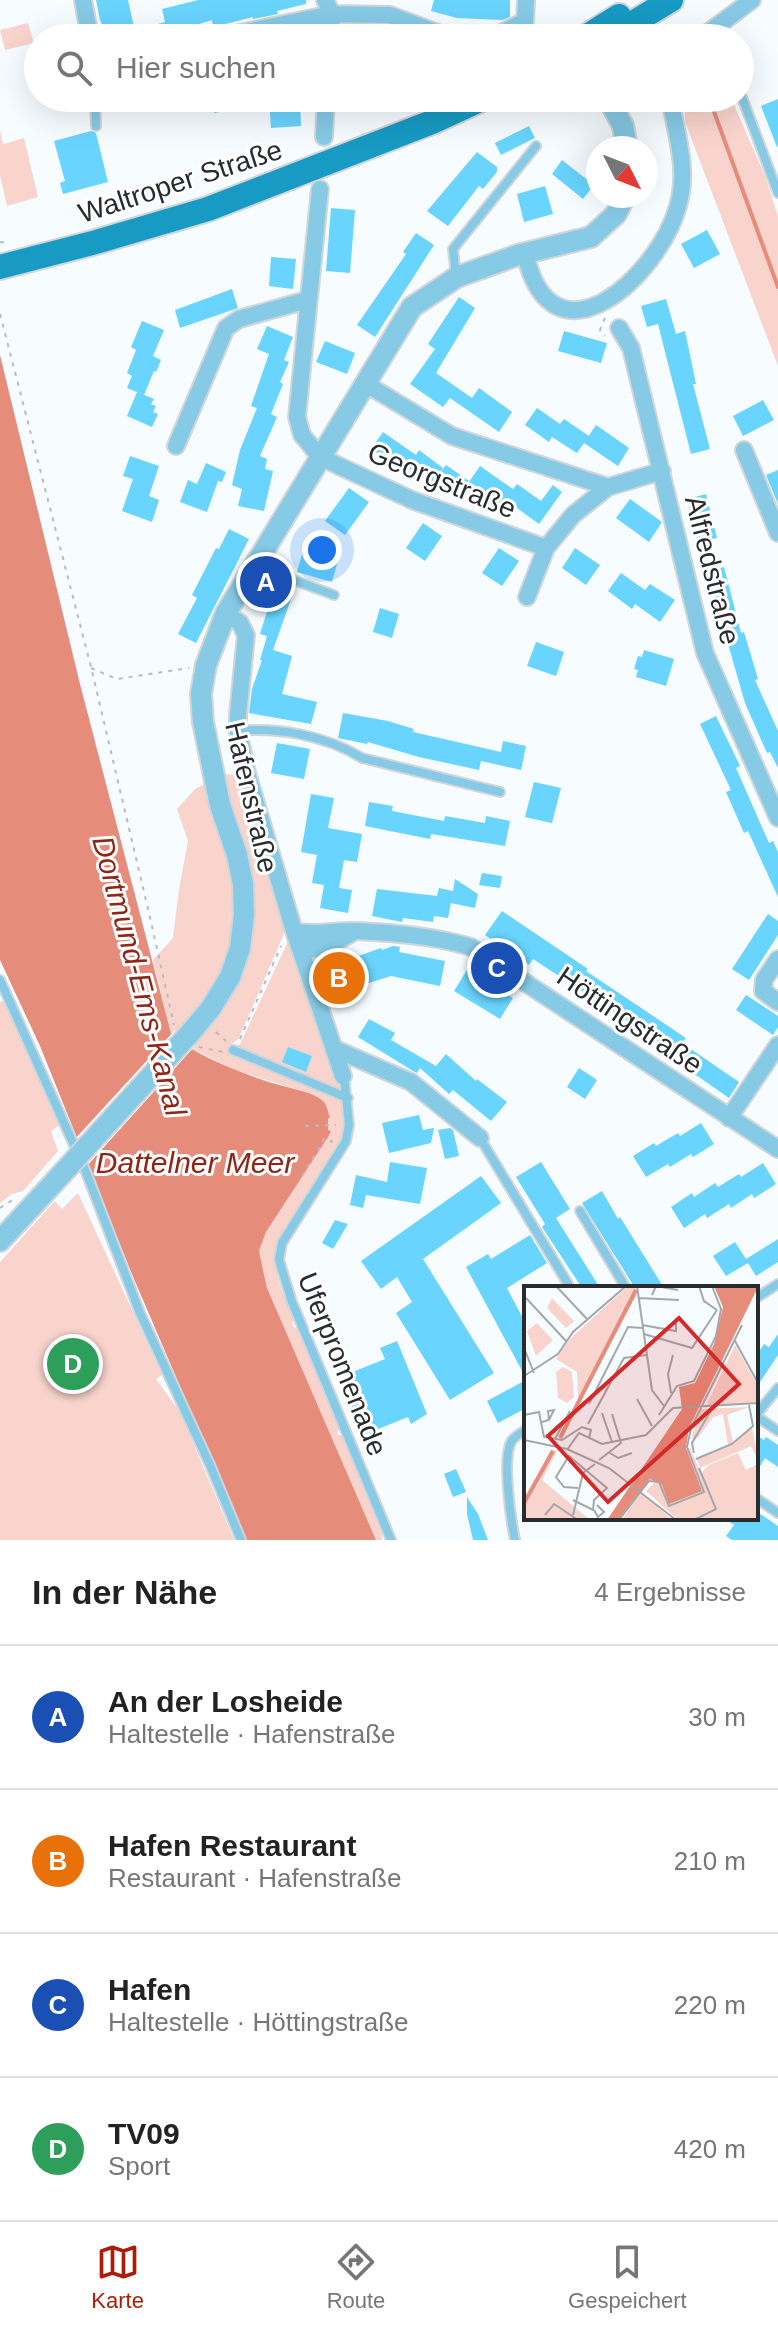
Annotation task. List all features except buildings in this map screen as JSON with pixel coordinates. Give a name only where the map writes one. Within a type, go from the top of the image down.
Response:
[{"type":"main road","points":[[606,24],[645,0]]},
{"type":"main road","points":[[631,24],[671,0]]},
{"type":"main road","name":"Waltroper Straße","points":[[375,144],[438,112]]},
{"type":"main road","name":"Waltroper Straße","points":[[7,258],[208,209],[451,112]]},
{"type":"street","points":[[83,0],[87,24]]},
{"type":"street","points":[[519,24],[525,21],[526,0]]},
{"type":"street","points":[[723,24],[734,6],[752,0]]},
{"type":"street","points":[[267,24],[328,7],[390,15],[414,24]]},
{"type":"street","points":[[324,137],[325,112]]},
{"type":"street","points":[[616,112],[625,136]]},
{"type":"street","points":[[525,253],[531,278],[551,304],[563,310],[593,306],[611,298],[640,273],[655,256],[679,205],[683,176],[673,112]]},
{"type":"street","points":[[320,189],[297,417],[302,435],[320,457]]},
{"type":"street","name":"Hafenstraße","points":[[1,1238],[211,1008],[230,977],[240,948],[244,915],[243,884],[220,805],[203,722],[201,694],[206,665],[226,613],[254,566],[412,307],[457,277],[525,253],[591,237],[619,208]]},
{"type":"street","points":[[176,446],[226,328],[239,319],[307,300]]},
{"type":"street","name":"Alfredstraße","points":[[612,332],[631,348],[705,653],[778,818]]},
{"type":"street","points":[[366,384],[452,436],[608,487]]},
{"type":"street","points":[[744,450],[778,533]]},
{"type":"street","name":"Georgstraße","points":[[320,457],[412,500],[546,548]]},
{"type":"street","points":[[527,597],[546,548],[573,515],[608,487],[662,471]]},
{"type":"street","name":"Hafenstraße","points":[[226,613],[240,623],[246,635],[238,700],[238,731],[247,773],[296,938],[343,1076]]},
{"type":"street","name":"Höttingstraße","points":[[296,938],[355,931],[439,938],[471,947],[778,1149]]},
{"type":"street","points":[[778,959],[764,980],[763,991],[778,1002]]},
{"type":"street","points":[[729,1118],[778,1045]]},
{"type":"street","points":[[335,1049],[411,1082],[480,1138]]},
{"type":"lane","points":[[96,112],[96,126]]},
{"type":"lane","points":[[748,112],[778,193]]},
{"type":"lane","points":[[457,277],[453,249],[536,146]]},
{"type":"lane","points":[[254,566],[334,595]]},
{"type":"lane","points":[[238,731],[268,728],[344,748],[362,758],[500,792]]},
{"type":"lane","points":[[0,980],[86,1172],[140,1313],[241,1540]]},
{"type":"lane","points":[[231,1047],[348,1098]]},
{"type":"lane","name":"Uferpromenade","points":[[343,1076],[348,1098],[346,1141],[282,1243],[279,1260],[292,1302],[391,1540]]},
{"type":"lane","points":[[480,1138],[568,1284]]},
{"type":"lane","points":[[580,1211],[625,1286]]},
{"type":"lane","points":[[758,1297],[778,1284]]},
{"type":"lane","points":[[758,1413],[778,1388]]},
{"type":"lane","points":[[758,1417],[778,1431]]},
{"type":"lane","points":[[515,1540],[508,1494],[509,1445],[524,1431]]},
{"type":"lane","points":[[758,1499],[778,1513]]},
{"type":"path","points":[[0,242],[7,258]]},
{"type":"path","points":[[611,298],[611,306],[601,325],[602,334],[612,332]]},
{"type":"path","points":[[0,314],[185,1034],[223,1053],[231,1047],[240,1039],[287,934],[296,938]]},
{"type":"path","points":[[91,667],[117,679],[206,665]]},
{"type":"path","points":[[214,1029],[231,1047]]},
{"type":"path","points":[[305,1126],[331,1125]]},
{"type":"path","points":[[302,1176],[325,1138],[331,1141]]},
{"type":"path","points":[[314,1156],[319,1159]]},
{"type":"shaded area","points":[[24,24],[24,45],[5,50],[0,30]]},
{"type":"shaded area","points":[[685,112],[737,112],[765,176],[778,216],[778,366],[685,122]]},
{"type":"shaded area","points":[[0,130],[3,144],[24,138],[38,197],[7,206],[0,175]]},
{"type":"shaded area","points":[[224,774],[242,776],[285,925],[239,1038],[232,1044],[239,1045],[242,1040],[290,937],[332,1050],[346,1103],[345,1137],[279,1240],[275,1260],[294,1319],[292,1325],[298,1330],[339,1428],[337,1434],[342,1436],[382,1533],[382,1540],[376,1540],[267,1288],[259,1251],[266,1232],[327,1137],[328,1118],[308,1093],[235,1070],[180,1043],[171,1033],[153,960],[173,938],[188,841],[177,809],[195,789]]},
{"type":"shaded area","points":[[6,1000],[60,1125],[51,1131],[58,1151],[23,1191],[12,1194],[0,1203],[0,1002]]},
{"type":"shaded area","points":[[78,1193],[162,1375],[156,1379],[180,1412],[234,1540],[0,1540],[0,1262],[55,1201],[62,1209]]},
{"type":"water","name":"Dattelner Meer","points":[[0,355],[80,684],[171,1033],[191,1049],[220,1063],[313,1095],[323,1101],[330,1118],[328,1137],[266,1232],[259,1251],[267,1288],[376,1540],[246,1540],[134,1279],[40,1046],[0,960]]},
{"type":"pier","points":[[175,1030],[183,1040],[195,1046],[86,1167],[74,1140]]},
{"type":"waterway","points":[[714,112],[778,287]]},
{"type":"place","name":"An der Losheide","points":[[266,582]]},
{"type":"place","name":"Hafen","points":[[497,968]]},
{"type":"place","name":"Hafen Restaurant","points":[[339,978]]},
{"type":"place","name":"TV09","points":[[73,1364]]},
{"type":"water label","name":"Dortmund-Ems-Kanal","points":[[139,976]]}]
